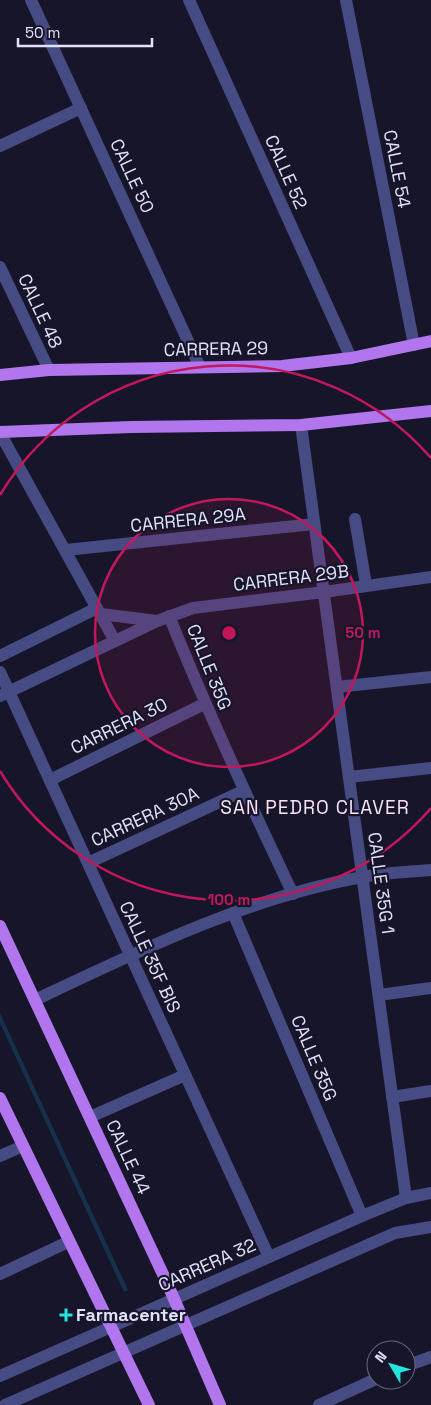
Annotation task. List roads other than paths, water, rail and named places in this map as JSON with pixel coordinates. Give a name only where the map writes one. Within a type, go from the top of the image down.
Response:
[{"type":"main road","name":"CARRERA 29","points":[[0,375],[49,370],[282,366],[351,358],[431,341]]},
{"type":"main road","points":[[0,433],[131,427],[301,425],[431,411]]},
{"type":"main road","name":"CALLE 44","points":[[0,926],[186,1325],[220,1405]]},
{"type":"main road","points":[[0,1098],[68,1242],[149,1405]]},
{"type":"street","name":"CALLE 50","points":[[31,0],[200,367]]},
{"type":"street","name":"CALLE 52","points":[[189,0],[351,358]]},
{"type":"street","points":[[340,0],[349,21]]},
{"type":"street","name":"CALLE 54","points":[[346,0],[414,344]]},
{"type":"street","points":[[0,146],[81,108]]},
{"type":"street","name":"CALLE 48","points":[[0,267],[49,370]]},
{"type":"street","name":"CALLE 35G 1","points":[[301,425],[406,1198]]},
{"type":"street","points":[[0,433],[115,641]]},
{"type":"street","points":[[355,519],[366,585]]},
{"type":"street","name":"CARRERA 29A","points":[[66,550],[314,524]]},
{"type":"street","name":"CARRERA 29B","points":[[4,694],[157,621],[193,608],[324,592],[431,576]]},
{"type":"street","points":[[0,656],[99,611]]},
{"type":"street","name":"CARRERA 29B","points":[[99,611],[157,621]]},
{"type":"street","name":"CALLE 35G","points":[[169,616],[204,704],[243,791],[293,894]]},
{"type":"street","name":"CALLE 35F BIS","points":[[0,672],[4,694],[50,780],[269,1257]]},
{"type":"street","points":[[337,687],[431,677]]},
{"type":"street","name":"CARRERA 30","points":[[50,780],[204,704]]},
{"type":"street","points":[[349,778],[431,768]]},
{"type":"street","name":"CARRERA 30A","points":[[88,863],[243,791]]},
{"type":"street","points":[[35,1000],[130,955],[233,913],[293,894],[363,877],[431,870]]},
{"type":"street","name":"CALLE 35G","points":[[233,913],[362,1216]]},
{"type":"street","points":[[378,995],[431,988]]},
{"type":"street","points":[[90,1117],[185,1075]]},
{"type":"street","points":[[392,1097],[431,1092]]},
{"type":"street","points":[[0,1156],[23,1146]]},
{"type":"street","name":"CARRERA 32","points":[[0,1376],[362,1216],[406,1198],[431,1194]]},
{"type":"street","points":[[6,1405],[395,1233],[431,1227]]},
{"type":"street","points":[[0,1274],[68,1242]]},
{"type":"street","points":[[416,1362],[431,1356]]},
{"type":"street","points":[[319,1405],[366,1384]]},
{"type":"water","points":[[0,1013],[128,1290],[124,1292],[0,1023]]},
{"type":"place","name":"Farmacenter","points":[[66,1315]]},
{"type":"district","name":"SAN PEDRO CLAVER","points":[[315,807]]}]
